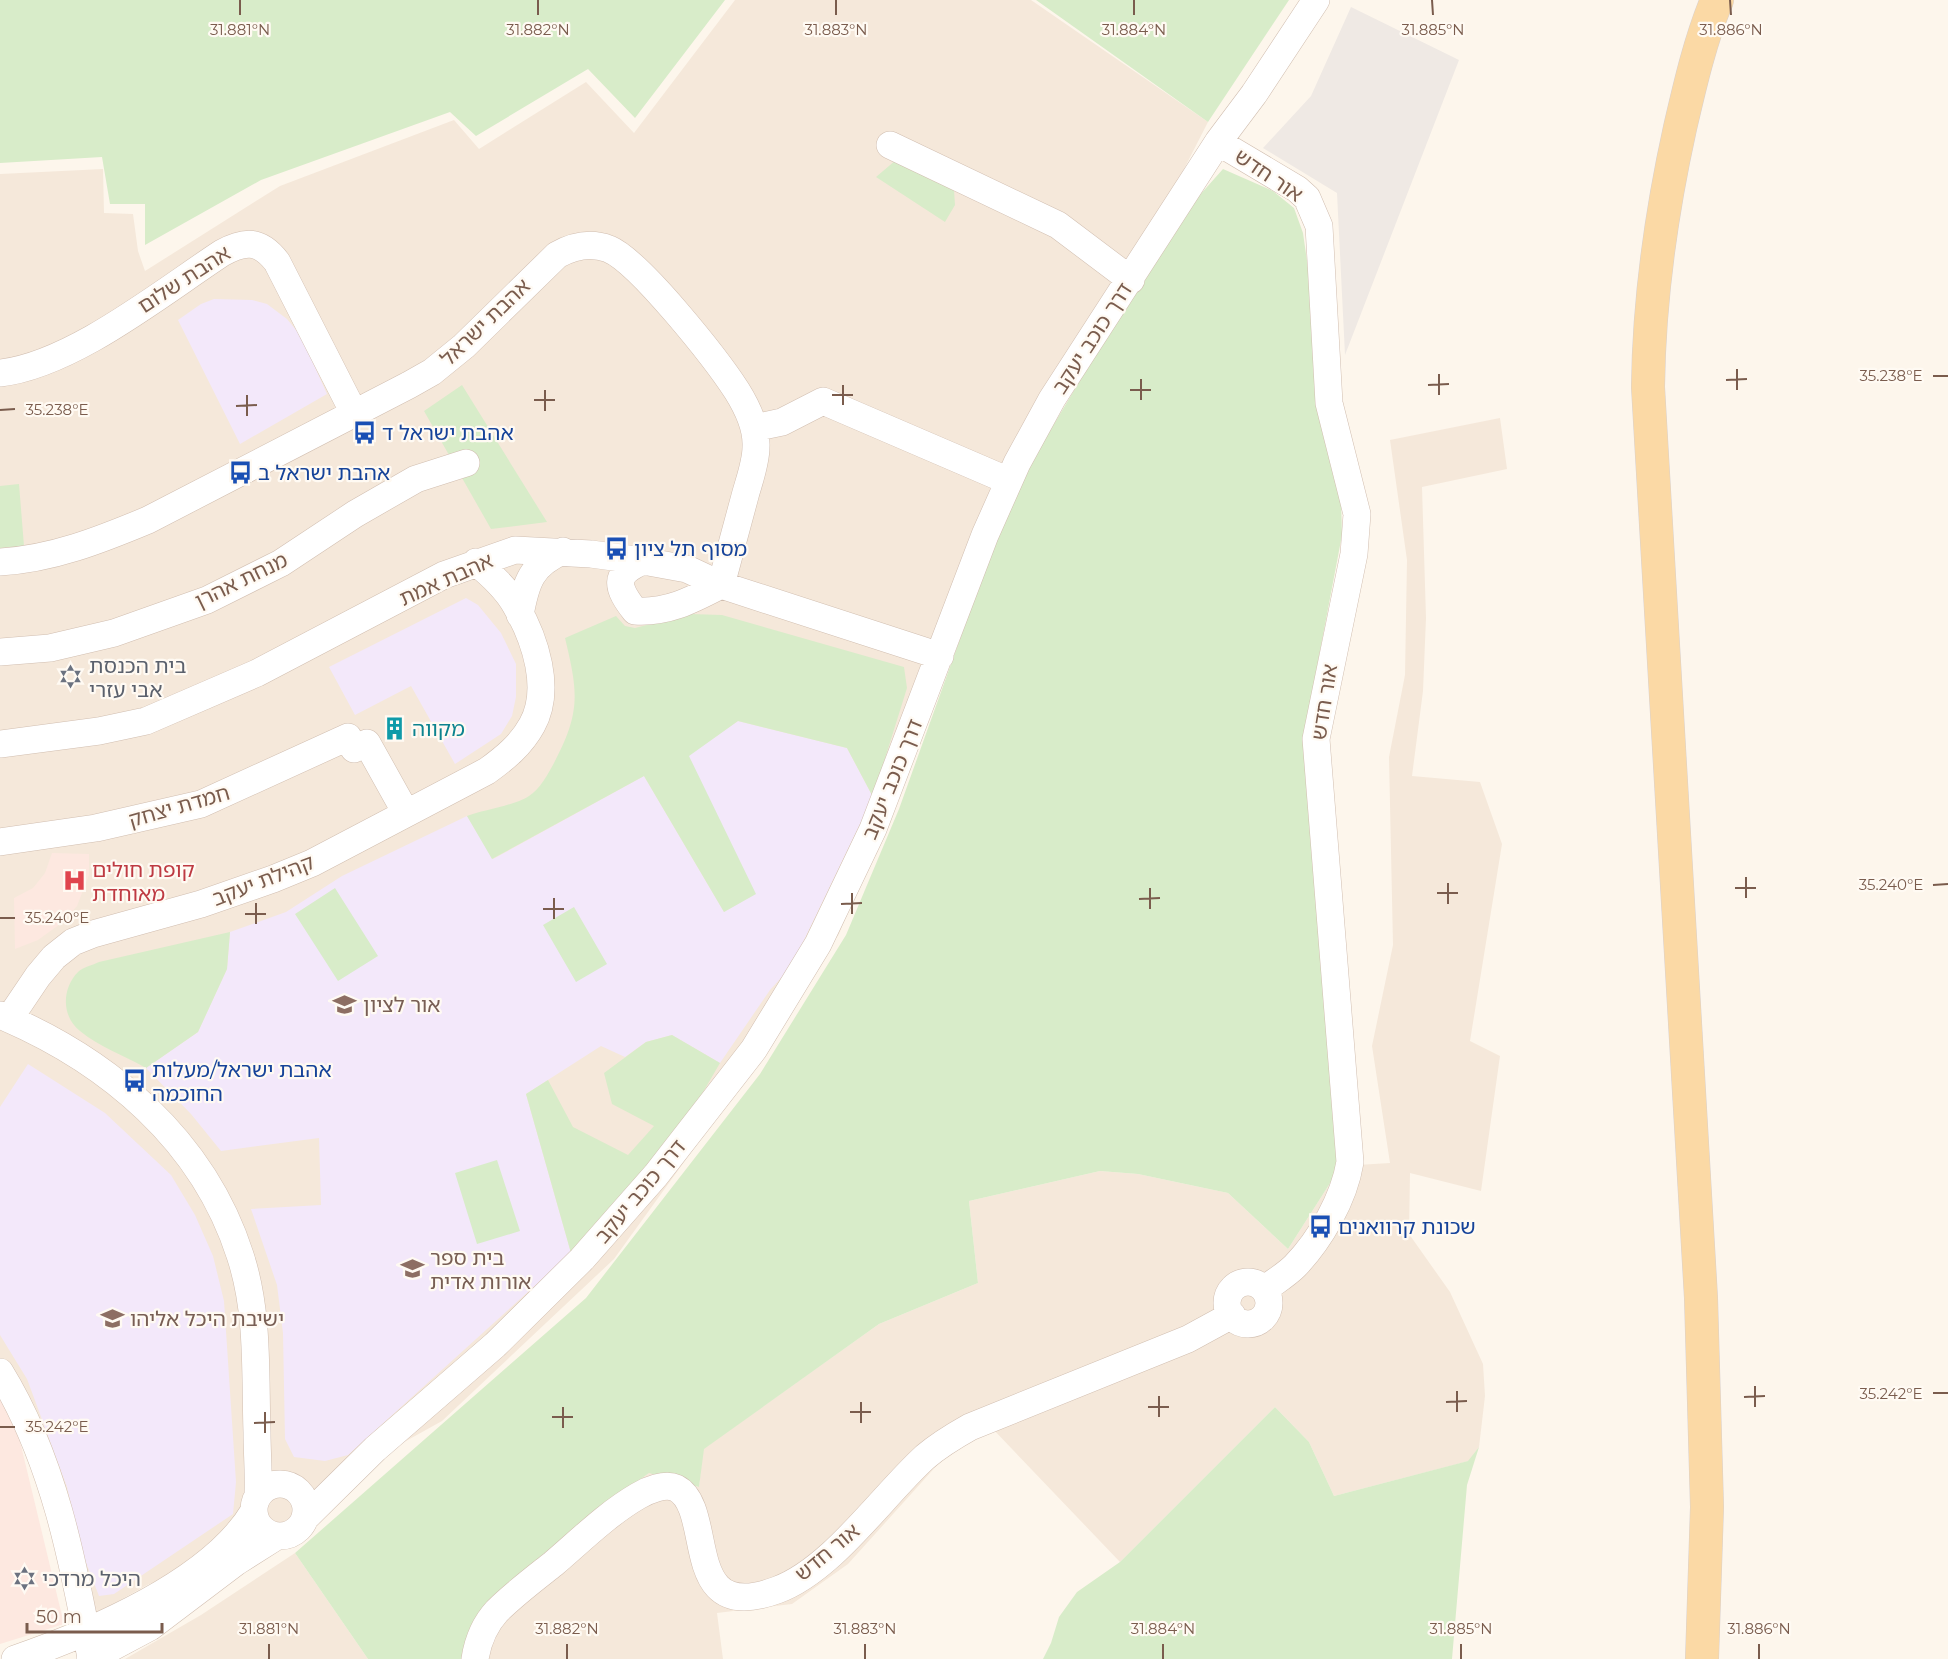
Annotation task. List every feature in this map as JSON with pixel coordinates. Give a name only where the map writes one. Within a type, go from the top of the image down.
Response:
[{"type":"main road","points":[[1702,1659],[1707,1507],[1701,1298],[1648,376],[1653,281],[1673,159],[1689,86],[1717,0]]},
{"type":"street","name":"דרך כוכב יעקב","points":[[305,1518],[350,1473],[495,1345],[582,1259],[656,1174],[754,1049],[793,989],[873,829],[985,535],[1009,481],[1052,399],[1218,142],[1254,94],[1316,0]]},
{"type":"street","name":"אור חדש","points":[[475,1659],[477,1641],[497,1611],[614,1512],[639,1495],[657,1487],[674,1487],[685,1494],[691,1504],[707,1569],[716,1584],[726,1593],[741,1597],[757,1596],[780,1590],[804,1575],[834,1551],[919,1463],[945,1441],[970,1427],[1188,1339],[1232,1315],[1245,1323],[1262,1318],[1269,1307],[1265,1289],[1294,1267],[1312,1244],[1342,1192],[1350,1162],[1316,738],[1354,554],[1357,514],[1329,403],[1319,226],[1307,198],[1297,189],[1218,142]]},
{"type":"street","points":[[891,145],[1058,225],[1131,280]]},
{"type":"street","name":"אהבת שלום","points":[[0,374],[14,372],[42,362],[85,343],[222,253],[236,245],[250,243],[261,245],[277,262],[354,413]]},
{"type":"street","name":"אהבת ישראל","points":[[0,562],[52,554],[112,535],[148,520],[409,385],[440,366],[464,346],[543,266],[557,255],[570,248],[594,245],[619,254],[637,269],[673,310],[737,391],[754,428],[756,447],[752,470],[721,585]]},
{"type":"street","points":[[754,428],[782,422],[823,401],[1009,481]]},
{"type":"street","name":"מנחת אהרן","points":[[0,652],[50,648],[103,635],[207,600],[281,563],[355,514],[416,479],[466,463]]},
{"type":"street","name":"אהבת אמת","points":[[0,744],[99,731],[146,720],[257,673],[444,575],[515,550],[563,551],[687,569],[721,585],[940,656]]},
{"type":"street","points":[[520,615],[527,583],[535,570],[546,559],[563,551]]},
{"type":"street","points":[[643,561],[626,568],[620,578],[623,596],[635,611],[657,612],[684,604],[721,585]]},
{"type":"street","name":"קהילת יעקב","points":[[5,1017],[54,957],[73,942],[93,934],[201,904],[312,863],[487,771],[515,748],[533,723],[539,703],[540,669],[520,615],[501,585],[476,562]]},
{"type":"street","name":"חמדת יצחק","points":[[0,842],[96,828],[201,804],[348,737],[354,749],[367,743],[406,813]]},
{"type":"street","points":[[5,1017],[38,1032],[101,1069],[126,1089],[160,1121],[210,1183],[241,1257],[250,1302],[256,1349],[256,1503],[261,1528],[277,1536]]},
{"type":"street","points":[[0,1371],[15,1396],[45,1466],[68,1545],[91,1659],[150,1627],[236,1562],[277,1536],[294,1532],[305,1518],[305,1501],[270,1461],[256,1433]]},
{"type":"street","name":"דרך כוכב יעקב","points":[[290,1485],[323,1487],[350,1473]]},
{"type":"street","points":[[15,1659],[86,1632],[134,1608],[206,1562],[229,1543],[270,1485],[290,1485]]},
{"type":"shaded area","points":[[735,0],[1031,0],[1208,122],[1091,351],[1001,509],[907,767],[839,934],[752,1068],[614,1259],[442,1421],[397,1446],[290,1547],[149,1584],[88,1618],[0,1383],[0,174],[103,169],[104,213],[133,214],[138,251],[145,271],[280,186],[454,120],[479,149],[586,82],[634,133]]},
{"type":"shaded area","points":[[1351,7],[1459,60],[1345,355],[1337,193],[1263,148],[1311,96]]},
{"type":"shaded area","points":[[214,299],[252,300],[267,304],[287,319],[301,336],[327,394],[240,444],[178,320],[201,304]]},
{"type":"shaded area","points":[[1500,418],[1507,469],[1422,487],[1426,618],[1423,691],[1412,776],[1480,782],[1502,844],[1470,1041],[1500,1056],[1481,1191],[1410,1173],[1409,1234],[1450,1292],[1483,1364],[1485,1396],[1479,1447],[1469,1461],[1334,1496],[1309,1442],[1275,1407],[1120,1562],[991,1427],[939,1463],[848,1564],[792,1604],[717,1613],[723,1659],[465,1659],[623,1492],[650,1472],[699,1487],[703,1449],[879,1324],[978,1283],[969,1201],[1100,1171],[1138,1174],[1228,1193],[1288,1249],[1341,1166],[1390,1163],[1372,1046],[1393,945],[1389,757],[1405,675],[1407,560],[1390,440]]},
{"type":"shaded area","points":[[466,598],[478,605],[501,633],[516,664],[516,697],[512,716],[501,734],[455,764],[411,686],[355,715],[329,667]]},
{"type":"shaded area","points":[[738,721],[847,748],[873,797],[791,967],[770,990],[720,1063],[672,1035],[646,1042],[625,1057],[601,1046],[526,1094],[571,1253],[348,1455],[325,1461],[294,1457],[285,1439],[283,1333],[277,1285],[251,1209],[321,1205],[319,1138],[221,1151],[191,1114],[146,1068],[198,1032],[227,969],[230,932],[286,912],[342,876],[467,816],[493,859],[644,776],[724,912],[755,894],[688,756]]},
{"type":"shaded area","points":[[52,853],[89,854],[89,875],[77,906],[63,922],[38,940],[15,949],[14,898],[33,888],[45,873]]},
{"type":"shaded area","name":"ישיבת היכל אליהו","points":[[28,1064],[105,1113],[171,1175],[195,1215],[213,1256],[224,1301],[236,1482],[233,1514],[114,1594],[99,1596],[83,1555],[67,1487],[27,1379],[0,1335],[0,1107]]},
{"type":"shaded area","points":[[0,1396],[17,1429],[64,1624],[0,1644]]},
{"type":"shaded area","points":[[295,1553],[368,1659],[125,1659],[201,1615]]},
{"type":"green space","points":[[0,0],[725,0],[635,118],[588,69],[476,136],[450,112],[261,180],[145,245],[145,204],[110,204],[102,157],[0,163]]},
{"type":"green space","points":[[1036,0],[1289,0],[1208,122]]},
{"type":"green space","points":[[896,160],[954,190],[955,205],[945,222],[876,177]]},
{"type":"green space","points":[[1223,169],[1273,191],[1294,208],[1303,233],[1341,499],[1342,535],[1309,709],[1341,1166],[1288,1249],[1228,1193],[1138,1174],[1100,1171],[969,1201],[978,1283],[879,1324],[704,1449],[699,1487],[649,1473],[623,1492],[465,1659],[368,1659],[295,1553],[586,1298],[760,1074],[846,935],[899,809],[993,547],[1026,471],[1125,305],[1190,206]]},
{"type":"green space","points":[[462,385],[547,522],[491,529],[424,411]]},
{"type":"green space","points":[[19,484],[24,546],[0,548],[0,486]]},
{"type":"green space","points":[[690,614],[722,615],[904,667],[907,688],[873,797],[847,748],[738,721],[689,756],[756,894],[724,912],[644,776],[492,859],[467,816],[529,796],[552,767],[563,745],[573,715],[573,673],[565,638],[616,616],[625,626],[635,628]]},
{"type":"green space","points":[[335,888],[378,956],[338,981],[295,914]]},
{"type":"green space","points":[[574,907],[607,964],[576,982],[543,925]]},
{"type":"green space","points":[[230,932],[227,969],[198,1032],[146,1068],[87,1036],[69,1018],[66,1002],[69,986],[78,972],[83,969],[99,962]]},
{"type":"green space","points":[[672,1035],[720,1063],[688,1118],[641,1175],[571,1253],[526,1094],[548,1080],[573,1127],[628,1155],[654,1126],[612,1104],[604,1073],[646,1042]]},
{"type":"green space","points":[[497,1160],[520,1231],[477,1244],[455,1173]]},
{"type":"green space","points":[[1275,1407],[1309,1442],[1334,1496],[1468,1461],[1479,1447],[1467,1485],[1452,1659],[1043,1659],[1059,1617],[1077,1592],[1120,1562]]},
{"type":"place","name":"אהבת ישראל ד","points":[[364,432]]},
{"type":"place","name":"אהבת ישראל ב","points":[[240,472]]},
{"type":"place","name":"מסוף תל ציון","points":[[616,548]]},
{"type":"place","name":"בית הכנסת אבי עזרי","points":[[71,677]]},
{"type":"place","name":"מקווה","points":[[394,728]]},
{"type":"place","name":"קופת חולים מאוחדת","points":[[74,881]]},
{"type":"place","name":"אור לציון","points":[[345,1004]]},
{"type":"place","name":"אהבת ישראל/מעלות החוכמה","points":[[134,1081]]},
{"type":"place","name":"שכונת קרוואנים","points":[[1320,1226]]},
{"type":"place","name":"בית ספר אורות אדית","points":[[412,1269]]},
{"type":"place","name":"ישיבת היכל אליהו","points":[[112,1318]]},
{"type":"place","name":"היכל מרדכי","points":[[24,1578]]}]
